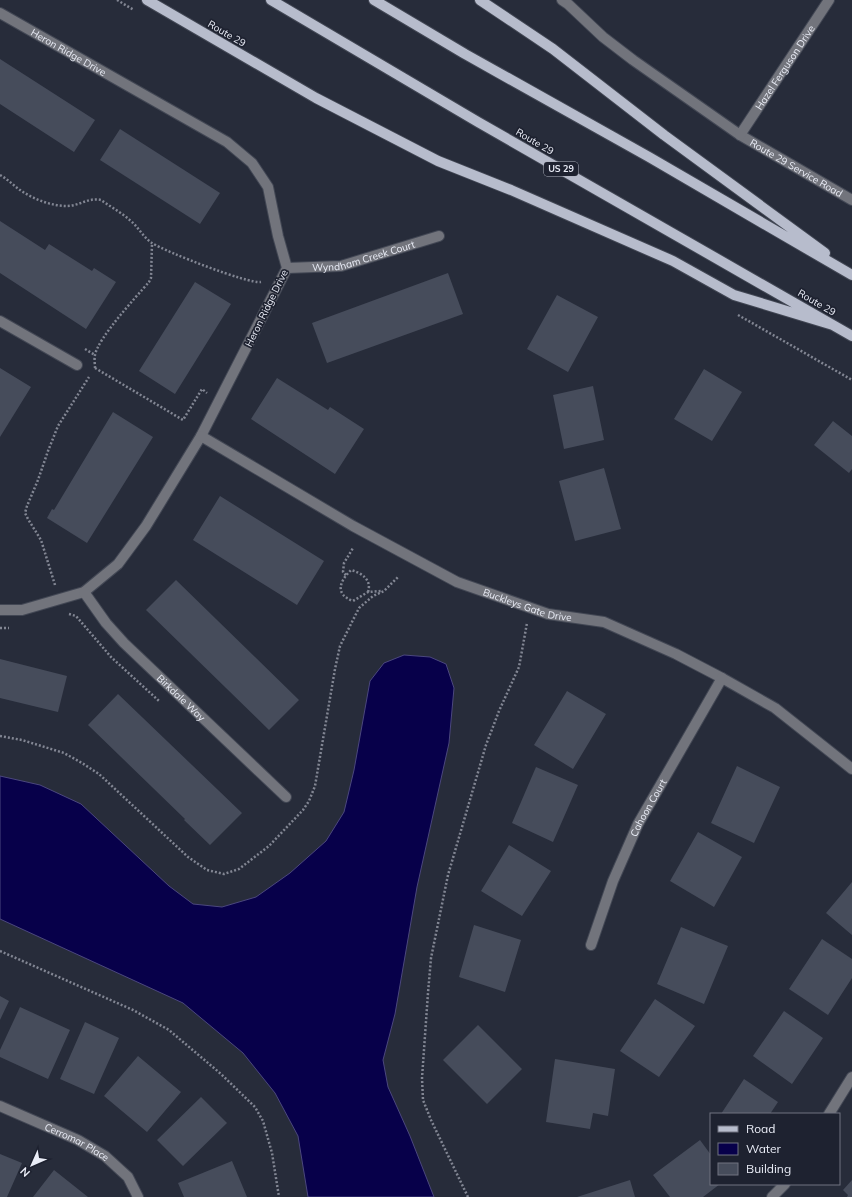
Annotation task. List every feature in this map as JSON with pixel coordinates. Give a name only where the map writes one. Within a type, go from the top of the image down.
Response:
[{"type":"main road","name":"Route 29","points":[[147,0],[316,98],[438,161],[511,190],[673,261],[734,295],[833,325]]},
{"type":"main road","name":"Route 29","points":[[271,0],[478,122],[852,336]]},
{"type":"main road","points":[[374,0],[472,58],[656,161],[852,274]]},
{"type":"main road","points":[[480,0],[553,49],[664,136],[852,274]]},
{"type":"street","name":"Route 29 Service Road","points":[[562,0],[603,37],[633,60],[740,135],[852,200]]},
{"type":"street","name":"Hazel Ferguson Drive","points":[[740,135],[828,0]]},
{"type":"street","name":"Heron Ridge Drive","points":[[0,13],[227,142],[252,163],[268,187],[278,236],[287,268],[202,436],[146,526],[118,564],[84,592],[22,610],[0,610]]},
{"type":"street","name":"Wyndham Creek Court","points":[[287,268],[341,266],[439,236]]},
{"type":"street","points":[[0,322],[77,365]]},
{"type":"street","name":"Buckleys Gate Drive","points":[[202,436],[353,526],[457,582],[548,614],[604,622],[676,654],[775,708],[852,769]]},
{"type":"street","name":"Birkdale Way","points":[[84,592],[106,622],[124,643],[286,797]]},
{"type":"street","name":"Cahoon Court","points":[[591,946],[613,881],[638,824],[722,678]]},
{"type":"street","points":[[830,1113],[852,1077]]},
{"type":"street","name":"Cerromar Place","points":[[0,1106],[78,1140],[105,1156],[128,1177],[138,1197]]},
{"type":"street","points":[[772,1197],[784,1185]]},
{"type":"path","points":[[0,175],[22,191],[42,202],[59,206],[71,206],[95,198],[101,200],[132,221],[139,232],[152,243],[189,260],[259,283],[282,278]]},
{"type":"path","points":[[58,599],[54,580],[41,540],[28,519],[26,506],[38,480],[58,426],[94,368],[95,355],[100,343],[125,309],[151,278],[152,243]]},
{"type":"path","points":[[94,368],[183,420],[202,389],[220,401]]},
{"type":"path","points":[[346,575],[343,572],[344,563],[353,548]]},
{"type":"path","points":[[368,592],[369,584],[365,576],[351,570],[346,575],[340,588],[342,594],[352,601],[368,592],[384,591]]},
{"type":"path","points":[[69,614],[76,616],[111,657],[160,702]]},
{"type":"path","points":[[468,1197],[423,1100],[422,1078],[428,986],[433,951],[448,875],[486,745],[518,667],[528,623]]},
{"type":"path","points":[[0,628],[16,627]]},
{"type":"path","points":[[0,951],[133,1010],[169,1030],[221,1074],[255,1107],[263,1121],[272,1153],[279,1197]]},
{"type":"water","points":[[404,655],[430,657],[446,664],[454,688],[449,743],[417,887],[395,1014],[383,1060],[388,1087],[410,1136],[434,1197],[308,1197],[298,1136],[275,1093],[243,1053],[183,1003],[0,919],[0,776],[40,785],[81,804],[169,886],[193,904],[222,907],[256,897],[290,873],[326,841],[344,812],[354,770],[370,681],[384,663]]},
{"type":"building","points":[[0,59],[95,120],[74,152],[0,104]]},
{"type":"building","points":[[120,129],[220,193],[200,224],[100,160]]},
{"type":"building","points":[[0,221],[45,250],[49,244],[92,271],[94,268],[116,282],[86,329],[0,273]]},
{"type":"building","points":[[448,273],[463,314],[327,363],[312,323]]},
{"type":"building","points":[[195,282],[231,304],[175,394],[139,371]]},
{"type":"building","points":[[557,295],[598,317],[568,372],[527,349]]},
{"type":"building","points":[[0,368],[31,387],[0,437]]},
{"type":"building","points":[[704,369],[742,392],[712,441],[674,419]]},
{"type":"building","points":[[277,378],[328,410],[330,407],[364,429],[335,474],[251,419]]},
{"type":"building","points":[[593,386],[604,440],[564,449],[553,395]]},
{"type":"building","points":[[113,412],[153,437],[87,543],[47,518],[52,509],[54,510]]},
{"type":"building","points":[[833,421],[852,436],[852,469],[849,473],[814,445]]},
{"type":"building","points":[[604,468],[621,529],[575,541],[559,481]]},
{"type":"building","points":[[220,496],[324,561],[297,605],[193,540]]},
{"type":"building","points":[[176,580],[299,700],[269,730],[146,610]]},
{"type":"building","points":[[0,659],[67,676],[58,712],[0,698]]},
{"type":"building","points":[[567,691],[606,714],[573,769],[534,745]]},
{"type":"building","points":[[118,694],[242,813],[210,845],[88,725]]},
{"type":"building","points":[[737,766],[780,787],[754,843],[711,823]]},
{"type":"building","points":[[536,767],[578,785],[553,842],[512,823]]},
{"type":"building","points":[[698,832],[742,857],[714,907],[670,881]]},
{"type":"building","points":[[509,845],[551,871],[522,916],[481,891]]},
{"type":"building","points":[[852,882],[852,935],[826,913]]},
{"type":"building","points":[[474,925],[521,940],[505,992],[459,977]]},
{"type":"building","points":[[681,927],[728,946],[704,1004],[657,984]]},
{"type":"building","points":[[822,939],[852,959],[852,978],[828,1015],[789,989]]},
{"type":"building","points":[[0,996],[9,1001],[0,1020]]},
{"type":"building","points":[[655,999],[695,1026],[659,1077],[620,1051]]},
{"type":"building","points":[[20,1007],[70,1030],[48,1079],[0,1057],[0,1050]]},
{"type":"building","points":[[784,1011],[823,1038],[792,1084],[753,1056]]},
{"type":"building","points":[[85,1022],[119,1038],[94,1094],[60,1079]]},
{"type":"building","points":[[478,1025],[522,1069],[487,1104],[443,1060]]},
{"type":"building","points":[[138,1056],[181,1092],[147,1132],[104,1096]]},
{"type":"building","points":[[555,1059],[615,1069],[608,1116],[593,1113],[590,1129],[546,1122]]},
{"type":"building","points":[[744,1079],[778,1102],[771,1113],[722,1113]]},
{"type":"building","points":[[201,1097],[227,1123],[183,1166],[157,1140]]},
{"type":"building","points":[[700,1140],[710,1154],[710,1185],[719,1185],[703,1197],[670,1197],[653,1175]]},
{"type":"building","points":[[0,1154],[22,1163],[7,1197],[0,1197]]},
{"type":"building","points":[[232,1161],[247,1197],[184,1197],[178,1183]]},
{"type":"building","points":[[54,1170],[88,1197],[33,1197]]},
{"type":"building","points":[[630,1180],[635,1197],[577,1197]]},
{"type":"building","points":[[852,1180],[852,1197],[847,1197],[848,1195],[843,1190]]}]
